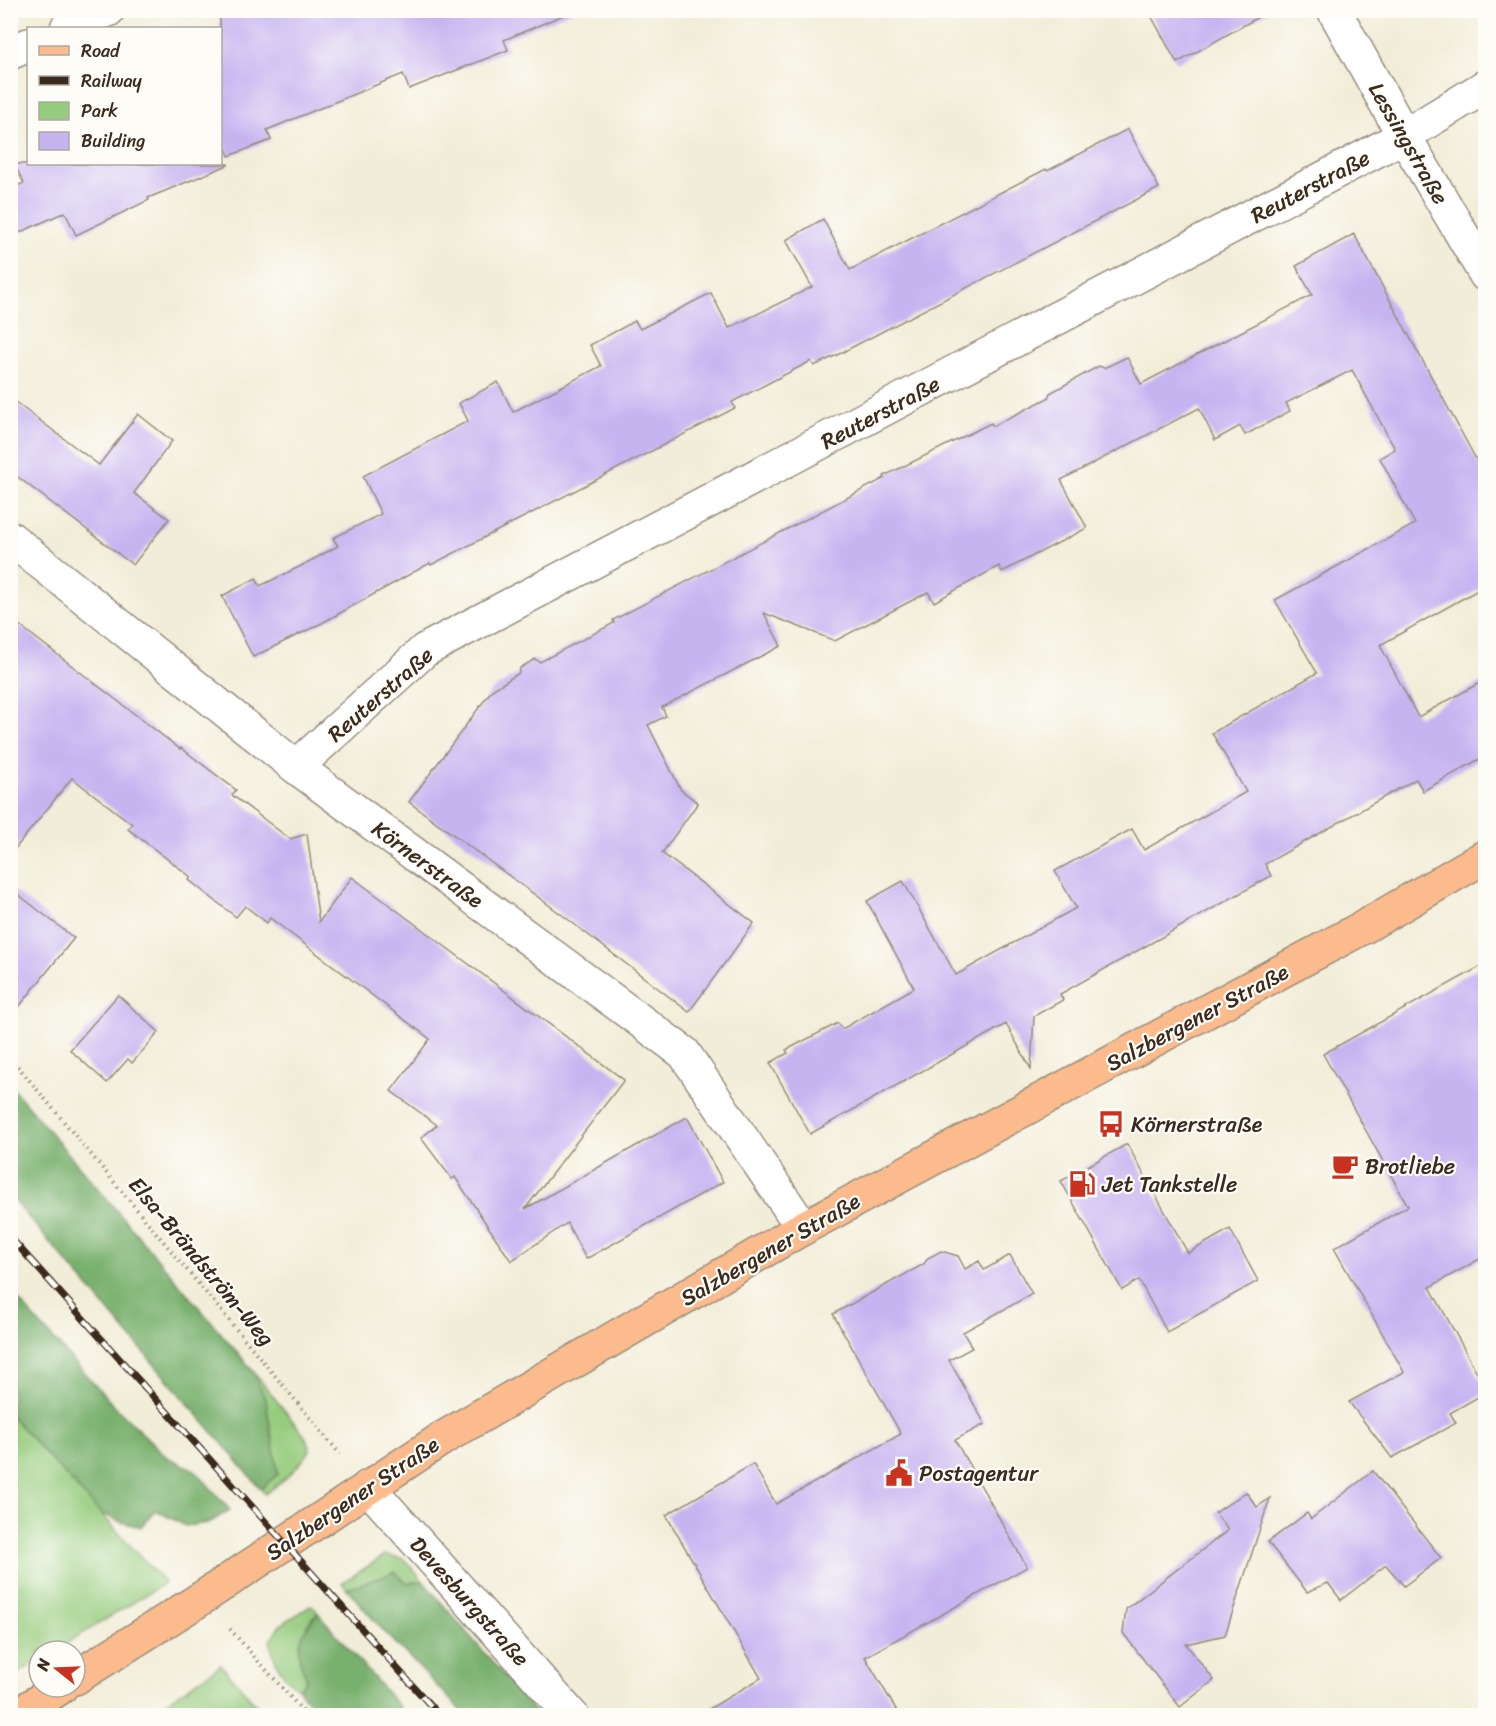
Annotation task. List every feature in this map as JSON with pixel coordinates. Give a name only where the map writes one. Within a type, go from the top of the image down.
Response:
[{"type":"main road","name":"Salzbergener Straße","points":[[87,1670],[202,1598],[443,1438],[803,1228],[1362,928],[1485,856]]},
{"type":"main road","points":[[16,1716],[42,1699]]},
{"type":"street","points":[[69,27],[108,10]]},
{"type":"street","name":"Lessingstraße","points":[[1334,10],[1485,275]]},
{"type":"street","points":[[10,53],[27,45]]},
{"type":"street","name":"Reuterstraße","points":[[296,767],[425,650],[1404,136],[1485,86]]},
{"type":"street","name":"Körnerstraße","points":[[10,538],[296,767],[684,1053],[803,1228]]},
{"type":"street","name":"Devesburgstraße","points":[[368,1487],[572,1716]]},
{"type":"path","name":"Elsa-Brändström-Weg","points":[[10,1057],[368,1487]]},
{"type":"path","points":[[202,1598],[307,1716]]},
{"type":"green space","points":[[10,1085],[253,1371],[266,1401],[278,1474],[261,1489],[11,1197]]},
{"type":"green space","points":[[11,1292],[115,1407],[167,1457],[195,1470],[230,1510],[209,1523],[186,1526],[155,1510],[141,1527],[120,1522],[99,1512],[11,1416]]},
{"type":"green space","points":[[253,1371],[308,1440],[310,1450],[290,1474],[265,1494],[261,1489],[278,1474],[266,1401]]},
{"type":"green space","points":[[11,1416],[165,1583],[74,1639],[27,1639],[27,1668],[11,1678]]},
{"type":"green space","points":[[385,1555],[404,1559],[423,1581],[407,1583],[395,1572],[347,1589],[342,1583]]},
{"type":"green space","points":[[395,1572],[407,1583],[423,1581],[537,1715],[465,1715],[380,1627],[347,1589]]},
{"type":"green space","points":[[312,1605],[318,1613],[307,1624],[300,1660],[307,1679],[299,1689],[288,1680],[280,1668],[270,1641],[279,1626]]},
{"type":"green space","points":[[318,1613],[406,1715],[318,1715],[299,1689],[307,1679],[301,1666],[299,1647],[306,1629]]},
{"type":"green space","points":[[221,1665],[265,1715],[147,1715]]},
{"type":"building","points":[[237,10],[573,10],[504,40],[508,50],[409,89],[403,74],[267,130],[271,140],[229,156],[222,138],[222,27],[220,27],[220,17]]},
{"type":"building","points":[[1148,10],[1271,10],[1177,63]]},
{"type":"building","points":[[1128,129],[1159,188],[839,354],[814,366],[811,361],[732,402],[735,408],[431,565],[430,563],[322,623],[253,657],[222,596],[256,578],[260,586],[299,567],[338,546],[333,538],[381,514],[363,476],[468,421],[459,403],[498,382],[513,412],[601,366],[590,345],[635,321],[640,329],[711,293],[729,328],[812,287],[786,240],[823,219],[850,270]]},
{"type":"building","points":[[14,164],[228,164],[148,198],[149,200],[76,235],[65,212],[10,237],[10,189],[24,183]]},
{"type":"building","points":[[1354,234],[1485,476],[1485,586],[1380,645],[1418,717],[1485,680],[1485,756],[1423,791],[1416,779],[1265,864],[1271,876],[1060,994],[1063,1000],[1034,1016],[1031,1069],[1006,1024],[810,1134],[770,1063],[788,1053],[786,1050],[838,1023],[842,1029],[914,988],[867,901],[903,881],[956,975],[1076,908],[1055,871],[1132,829],[1144,850],[1246,792],[1212,733],[1317,673],[1275,600],[1415,524],[1380,458],[1395,449],[1352,370],[1286,403],[1290,411],[1245,435],[1240,426],[1215,440],[1199,408],[1061,480],[1087,528],[1002,572],[999,566],[934,602],[928,592],[835,641],[764,613],[781,646],[662,707],[666,716],[648,725],[681,790],[698,803],[662,853],[754,923],[689,1012],[409,802],[492,690],[519,673],[520,668],[535,659],[540,662],[614,623],[613,620],[885,478],[884,476],[991,423],[993,426],[1048,398],[1050,393],[1099,366],[1104,368],[1127,357],[1141,384],[1312,295],[1296,266]]},
{"type":"building","points":[[10,398],[99,465],[138,414],[172,441],[134,493],[169,519],[133,565],[10,471]]},
{"type":"building","points":[[10,618],[236,790],[232,795],[290,839],[307,834],[319,922],[352,877],[624,1080],[525,1209],[687,1117],[723,1182],[586,1259],[567,1223],[511,1261],[455,1177],[452,1179],[421,1138],[437,1125],[391,1091],[430,1039],[270,918],[267,923],[245,906],[236,917],[189,880],[191,877],[128,829],[132,824],[72,778],[10,855]]},
{"type":"building","points":[[10,888],[74,938],[10,1018]]},
{"type":"building","points":[[1485,964],[1485,1256],[1430,1287],[1485,1387],[1485,1393],[1450,1413],[1456,1423],[1392,1458],[1349,1402],[1404,1372],[1334,1248],[1408,1206],[1323,1054]]},
{"type":"building","points":[[118,995],[159,1032],[132,1063],[128,1059],[107,1083],[70,1050]]},
{"type":"building","points":[[1127,1144],[1188,1253],[1230,1229],[1258,1281],[1167,1332],[1139,1280],[1122,1290],[1061,1181]]},
{"type":"building","points":[[941,1251],[958,1256],[965,1269],[979,1261],[984,1270],[1010,1255],[1032,1294],[963,1332],[972,1348],[949,1360],[985,1424],[955,1440],[1027,1567],[865,1657],[900,1716],[697,1716],[761,1678],[666,1515],[753,1464],[776,1504],[901,1434],[833,1314],[924,1264],[928,1258]]},
{"type":"building","points":[[1373,1471],[1441,1558],[1404,1586],[1386,1565],[1341,1600],[1328,1583],[1307,1592],[1268,1542],[1307,1513],[1311,1519]]},
{"type":"building","points":[[1246,1492],[1257,1507],[1270,1498],[1225,1635],[1186,1644],[1214,1680],[1180,1707],[1123,1633],[1126,1609],[1228,1530],[1215,1513]]},
{"type":"railway","points":[[10,1237],[440,1716]]},
{"type":"place","name":"Körnerstraße","points":[[1111,1124]]},
{"type":"place","name":"Brotliebe","points":[[1345,1166]]},
{"type":"place","name":"Jet Tankstelle","points":[[1082,1184]]},
{"type":"place","name":"Postagentur","points":[[899,1473]]}]
